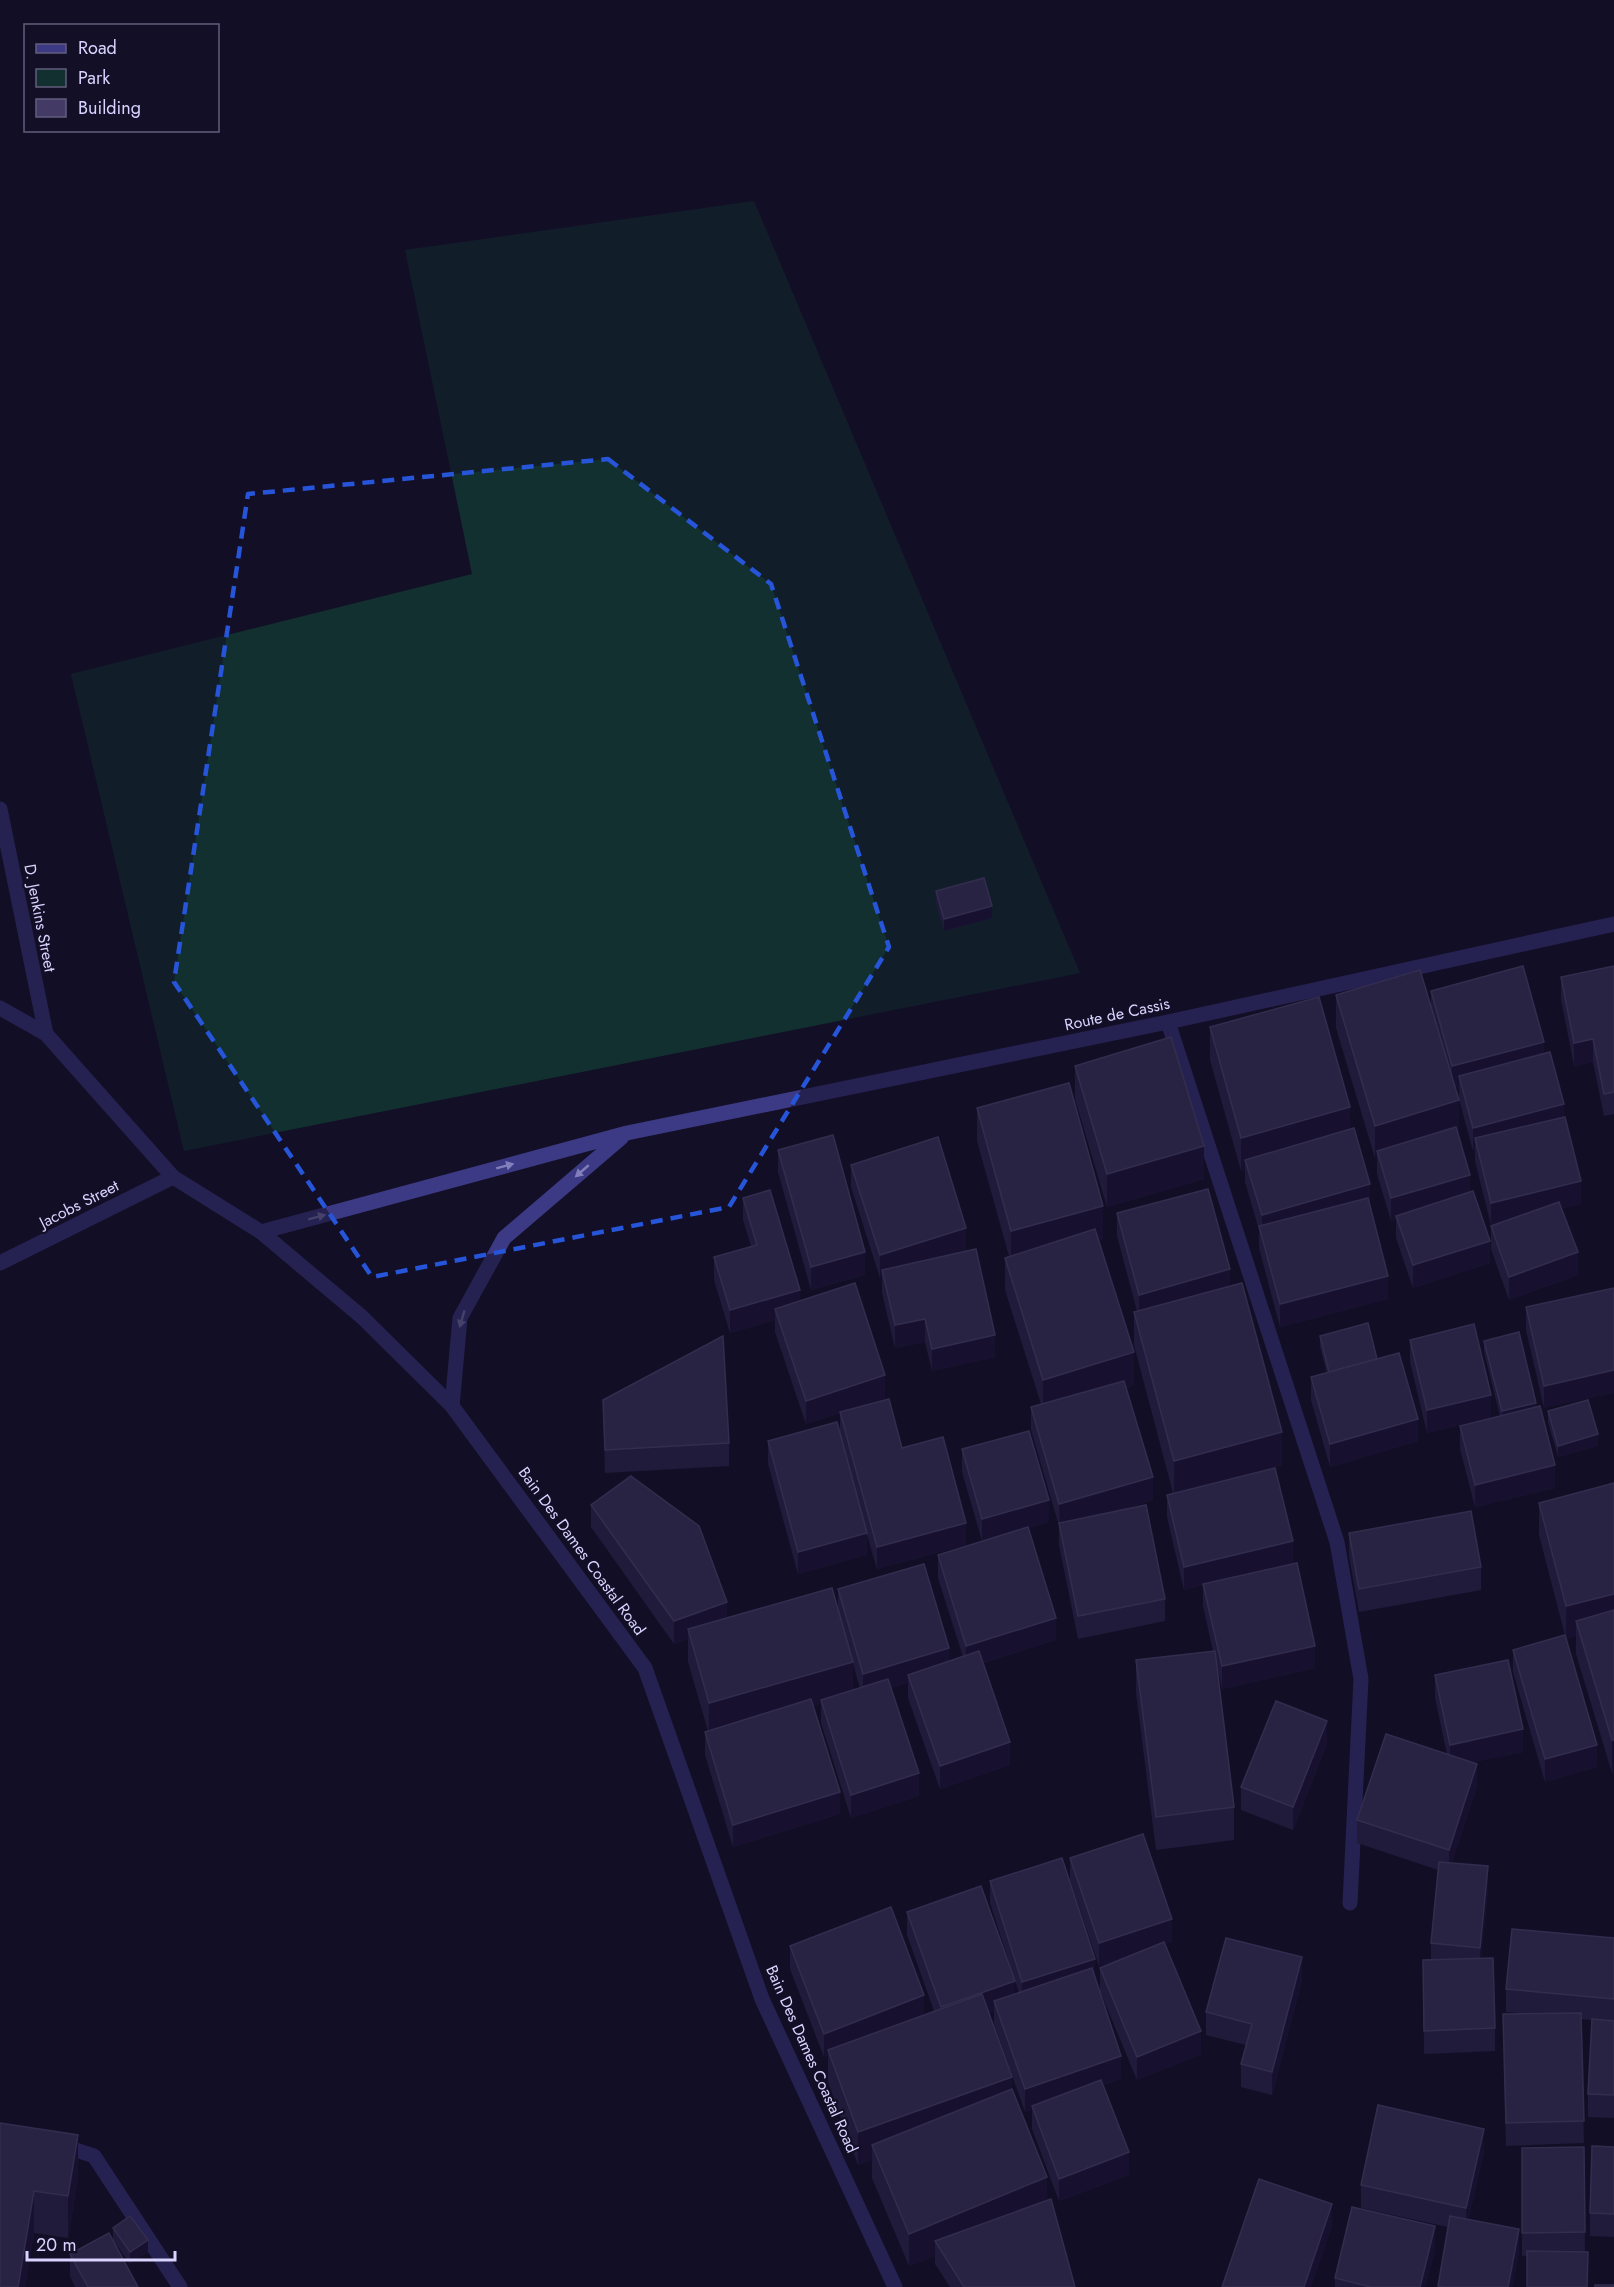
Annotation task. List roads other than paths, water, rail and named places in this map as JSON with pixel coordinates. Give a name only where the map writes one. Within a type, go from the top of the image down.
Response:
[{"type":"street","name":"D. Jenkins Street","points":[[0,809],[46,1034]]},
{"type":"street","name":"Route de Cassis","points":[[261,1232],[627,1133],[1168,1022],[1614,924]]},
{"type":"street","name":"Bain Des Dames Coastal Road","points":[[0,1008],[46,1034],[173,1177],[261,1232],[362,1317],[452,1406],[645,1668],[762,1999],[895,2287]]},
{"type":"street","points":[[1168,1022],[1337,1542],[1360,1679],[1350,1903]]},
{"type":"street","points":[[452,1406],[460,1318],[504,1239],[627,1133]]},
{"type":"street","name":"Jacobs Street","points":[[0,1263],[173,1177]]},
{"type":"street","points":[[48,2143],[71,2147],[94,2156],[180,2287]]}]
